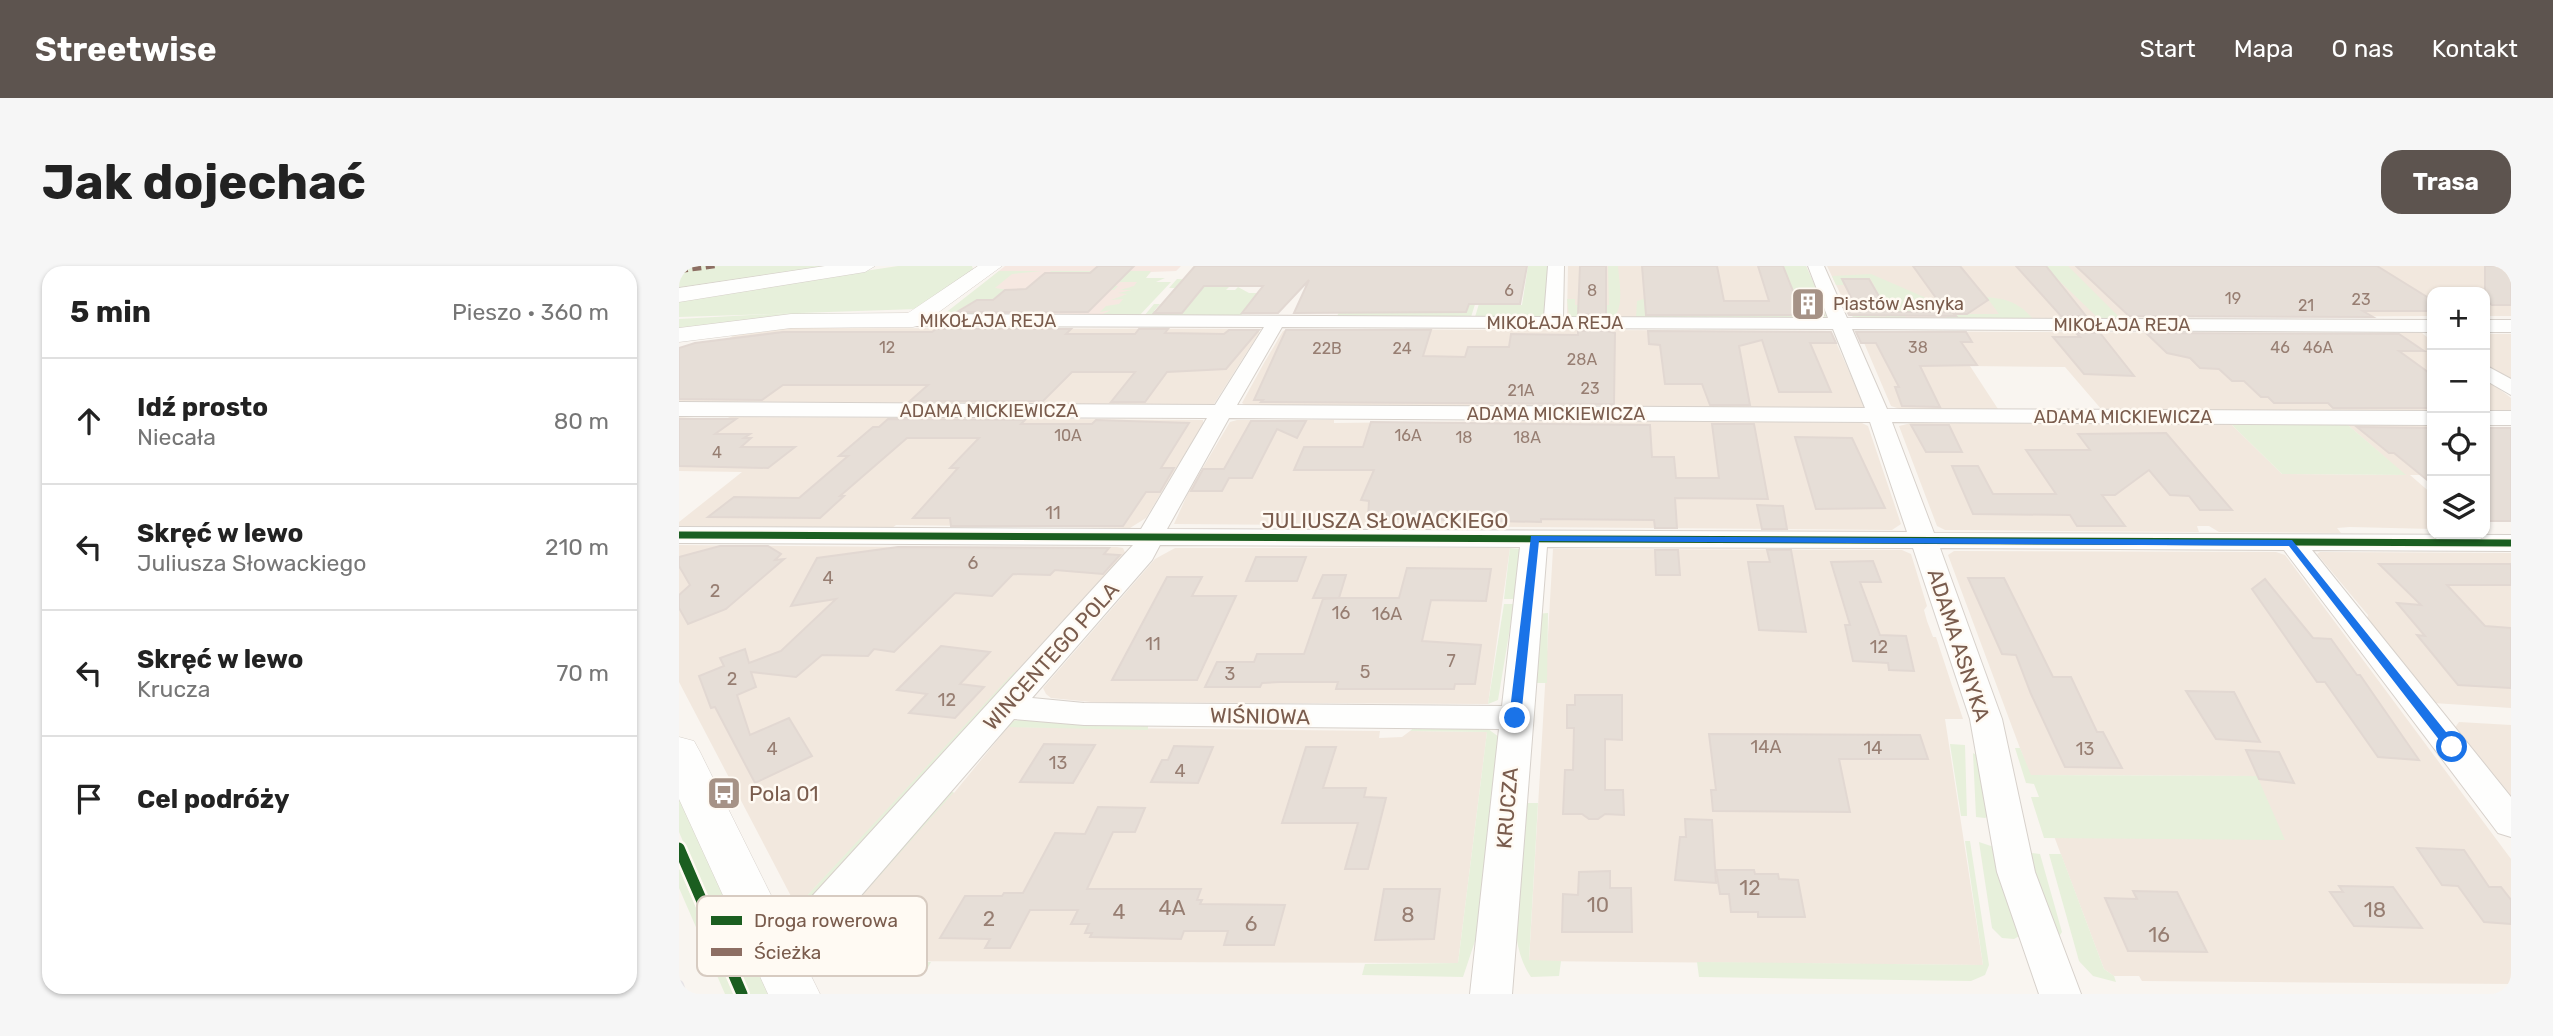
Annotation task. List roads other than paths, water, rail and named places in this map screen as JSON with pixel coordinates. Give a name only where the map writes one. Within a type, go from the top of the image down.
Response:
[{"type":"street","points":[[679,295],[865,266]]},
{"type":"street","points":[[1553,323],[1556,266]]},
{"type":"street","name":"ADAMA ASNYKA","points":[[1816,266],[1843,324],[1879,416],[1986,719],[2016,872],[2060,994]]},
{"type":"street","points":[[913,320],[985,268]]},
{"type":"street","name":"MIKOŁAJA REJA","points":[[679,335],[791,321],[913,320],[2427,329]]},
{"type":"street","name":"WINCENTEGO POLA","points":[[836,896],[1136,562],[1162,511],[1276,322]]},
{"type":"street","points":[[2490,326],[2511,326]]},
{"type":"street","points":[[2490,374],[2511,389]]},
{"type":"street","name":"ADAMA MICKIEWICZA","points":[[679,409],[2427,418]]},
{"type":"street","points":[[2490,418],[2511,418]]},
{"type":"street","name":"JULIUSZA SŁOWACKIEGO","points":[[679,535],[2511,543]]},
{"type":"street","name":"KRUCZA","points":[[1491,994],[1534,538]]},
{"type":"street","points":[[2292,543],[2511,824]]},
{"type":"street","name":"WIŚNIOWA","points":[[1006,707],[1098,714],[1515,718]]},
{"type":"street","points":[[679,752],[747,896]]},
{"type":"street","points":[[785,976],[794,994]]},
{"type":"railway","points":[[679,985],[682,994]]},
{"type":"place","name":"Piastów Asnyka","points":[[1808,304]]},
{"type":"place","name":"Pola 01","points":[[724,793]]}]
